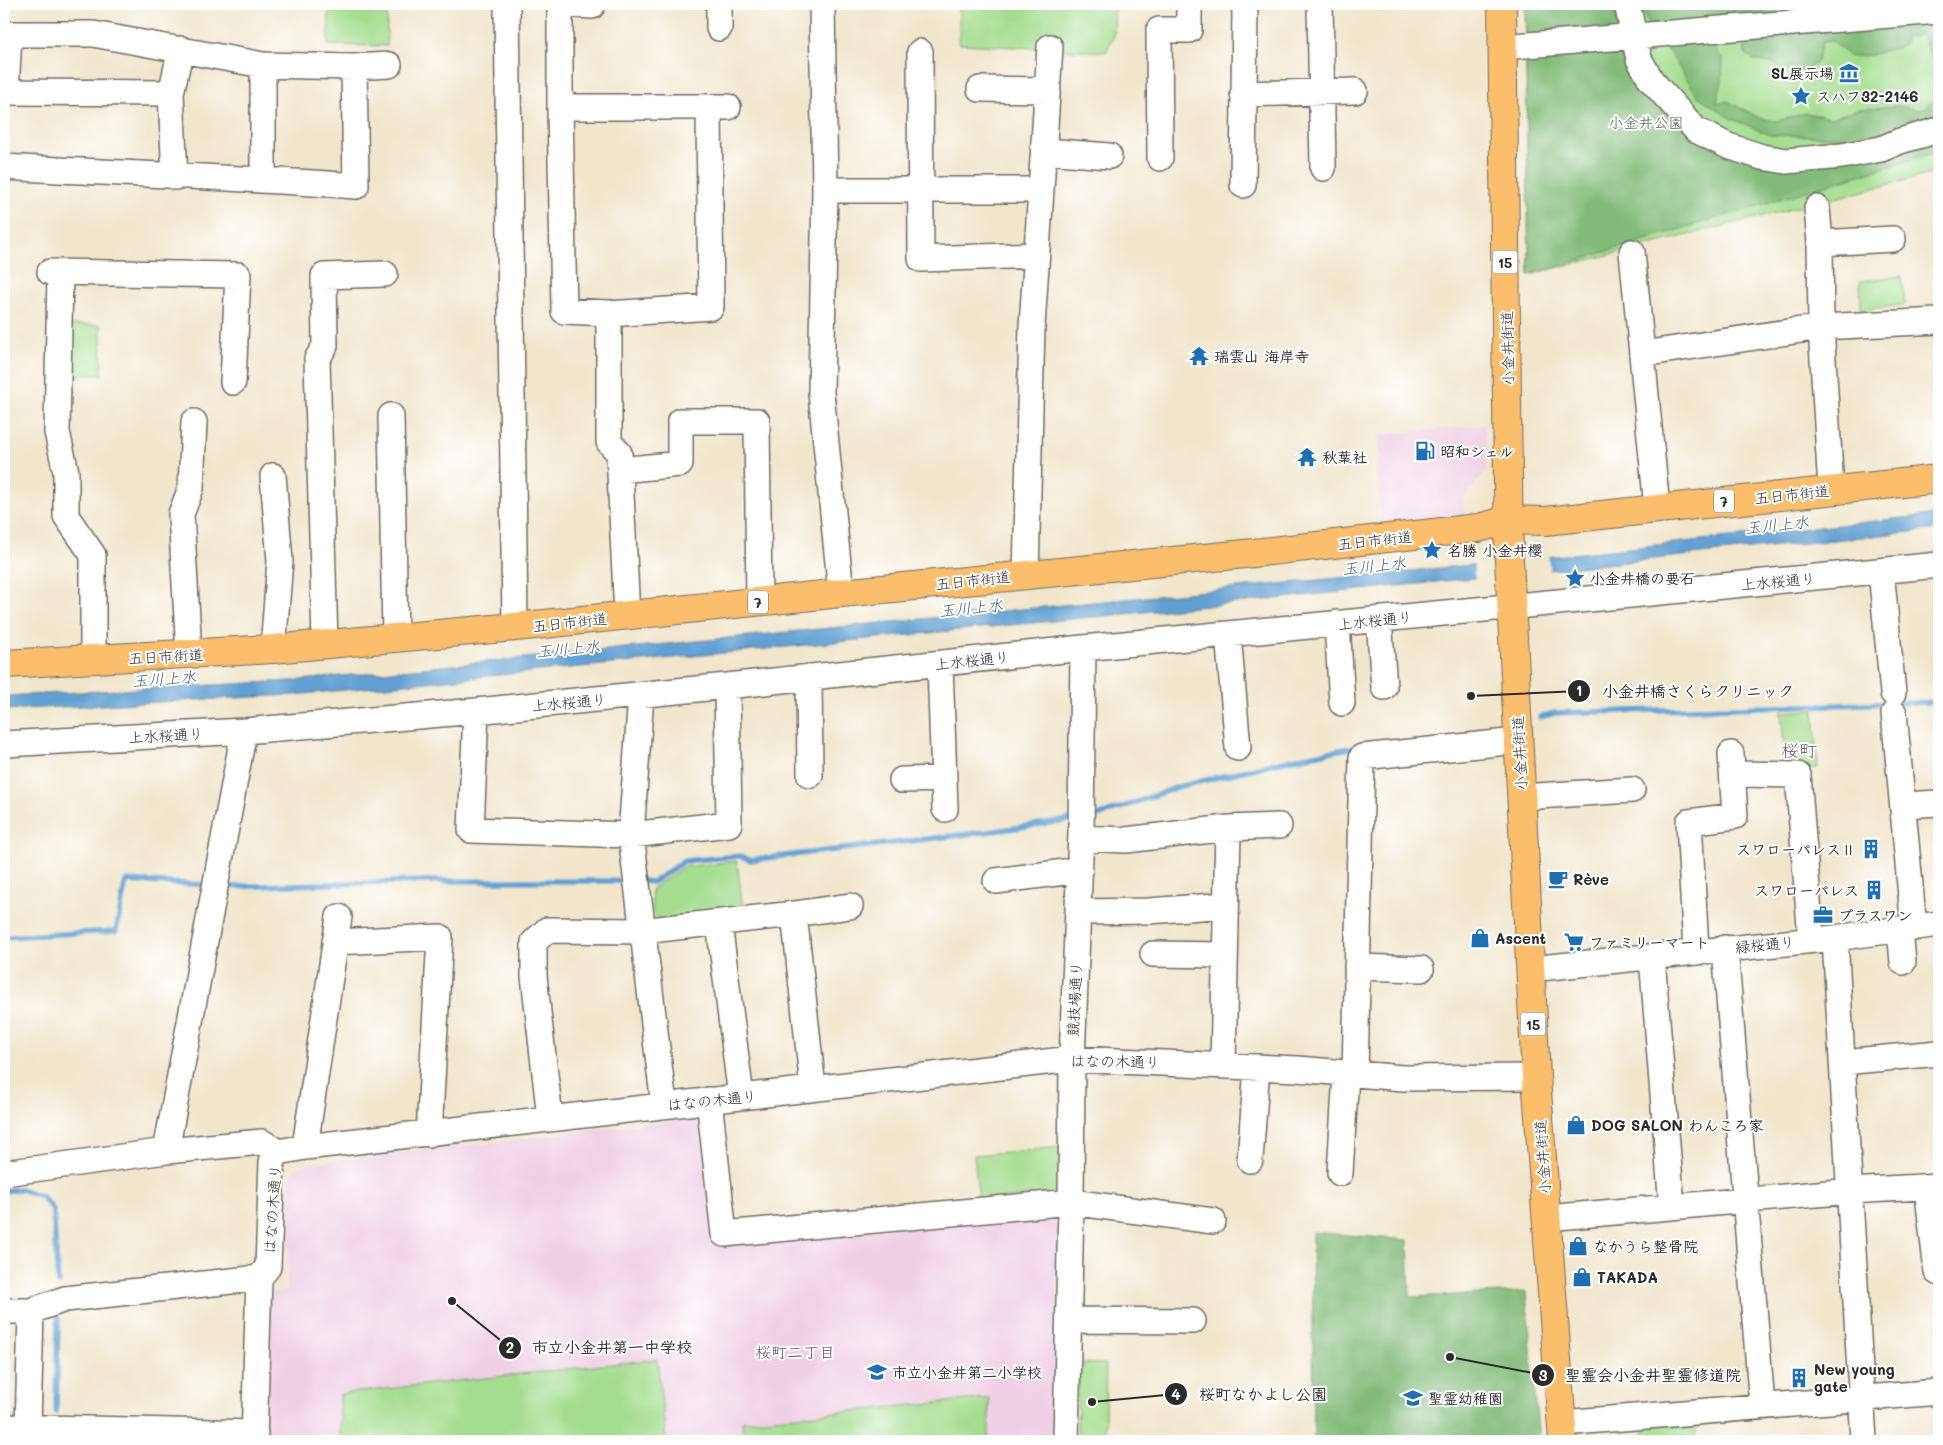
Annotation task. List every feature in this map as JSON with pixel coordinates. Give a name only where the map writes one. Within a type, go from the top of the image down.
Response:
[{"type":"main road","name":"小金井街道","points":[[1502,4],[1511,607],[1536,1077],[1563,1432]]},
{"type":"main road","name":"五日市街道","points":[[4,664],[273,649],[515,627],[1235,555],[1478,528],[1509,520],[1545,521],[1831,489],[1939,479]]},
{"type":"street","points":[[507,4],[515,627]]},
{"type":"street","points":[[560,107],[718,106],[711,308],[609,314],[564,311],[560,107],[560,4],[592,6]]},
{"type":"street","points":[[719,4],[719,28]]},
{"type":"street","points":[[822,4],[825,190],[821,393],[841,593]]},
{"type":"street","points":[[1160,158],[1159,30],[1189,30],[1189,4]]},
{"type":"street","points":[[1243,185],[1245,4]]},
{"type":"street","points":[[1320,4],[1323,168]]},
{"type":"street","points":[[1627,4],[1639,59],[1651,80],[1696,130],[1728,146],[1762,158],[1786,161],[1842,156],[1881,149],[1900,141],[1939,130]]},
{"type":"street","points":[[1502,47],[1742,28],[1848,12],[1939,11]]},
{"type":"street","points":[[171,93],[6,92],[6,34],[93,34],[264,65],[354,67],[390,65]]},
{"type":"street","points":[[1026,575],[1031,345],[1036,255],[1045,152],[1050,47]]},
{"type":"street","points":[[176,177],[171,93],[180,49]]},
{"type":"street","points":[[920,52],[921,259],[1036,255]]},
{"type":"street","points":[[263,179],[264,65]]},
{"type":"street","points":[[4,167],[176,177],[263,179],[356,186],[354,67]]},
{"type":"street","points":[[980,89],[1048,90]]},
{"type":"street","points":[[1243,94],[1355,91]]},
{"type":"street","points":[[1045,152],[1109,156]]},
{"type":"street","points":[[825,190],[1041,190]]},
{"type":"street","points":[[1818,208],[1821,327],[1831,489]]},
{"type":"street","points":[[1820,243],[1893,239]]},
{"type":"street","points":[[1632,252],[1657,508]]},
{"type":"street","points":[[93,660],[93,554],[66,516],[66,472],[57,432],[55,272],[238,275],[233,382]]},
{"type":"street","points":[[325,643],[317,359],[324,346],[324,276],[385,274]]},
{"type":"street","points":[[609,314],[609,442],[619,453],[627,616]]},
{"type":"street","points":[[1642,354],[1821,327],[1939,321]]},
{"type":"street","points":[[391,416],[395,638]]},
{"type":"street","points":[[620,470],[680,464],[680,421],[757,421],[759,602]]},
{"type":"street","points":[[189,654],[181,514],[191,488],[194,422]]},
{"type":"street","points":[[273,476],[280,561],[273,649]]},
{"type":"street","name":"上水桜通り","points":[[4,744],[244,731],[476,711],[1083,648],[1939,565]]},
{"type":"street","points":[[1881,572],[1903,806],[1907,929],[1903,962]]},
{"type":"street","points":[[1379,619],[1384,687]]},
{"type":"street","points":[[1336,623],[1342,703]]},
{"type":"street","points":[[1228,634],[1238,748]]},
{"type":"street","name":"競技場通り","points":[[1066,1441],[1072,1059],[1079,912],[1083,648]]},
{"type":"street","points":[[940,664],[945,809]]},
{"type":"street","points":[[809,677],[810,775]]},
{"type":"street","points":[[476,711],[470,830],[631,835],[729,824],[728,686]]},
{"type":"street","points":[[641,695],[631,835],[664,1105]]},
{"type":"street","points":[[166,1151],[244,731]]},
{"type":"street","points":[[1340,1174],[1351,1073],[1362,757],[1518,741]]},
{"type":"street","points":[[1696,951],[1688,822],[1735,816],[1732,764],[1798,775],[1843,1062],[1864,1441]]},
{"type":"street","points":[[902,780],[944,779]]},
{"type":"street","points":[[1521,798],[1632,790]]},
{"type":"street","points":[[1903,806],[1939,803]]},
{"type":"street","points":[[1081,827],[1126,840],[1228,828],[1279,826]]},
{"type":"street","points":[[1223,1065],[1228,828]]},
{"type":"street","points":[[996,881],[1080,870]]},
{"type":"street","points":[[1079,912],[1148,911],[1226,905]]},
{"type":"street","points":[[550,1118],[534,976],[534,942],[547,930],[642,931],[850,906]]},
{"type":"street","points":[[794,914],[813,1088]]},
{"type":"street","points":[[305,1147],[339,917]]},
{"type":"street","points":[[719,923],[741,1096]]},
{"type":"street","name":"緑桜通り","points":[[1530,969],[1939,924]]},
{"type":"street","points":[[335,942],[440,937],[429,1134]]},
{"type":"street","points":[[1725,948],[1762,1406]]},
{"type":"street","points":[[1152,954],[1224,956]]},
{"type":"street","points":[[1652,956],[1672,1207]]},
{"type":"street","points":[[1356,967],[1421,969]]},
{"type":"street","points":[[1843,1062],[1939,1053]]},
{"type":"street","name":"はなの木通り","points":[[258,1278],[268,1267],[272,1162],[278,1152],[305,1147],[1072,1059],[1223,1065],[1403,1078],[1536,1077]]},
{"type":"street","points":[[1250,1160],[1257,1067]]},
{"type":"street","points":[[709,1100],[724,1234],[1071,1202],[1213,1221]]},
{"type":"street","points":[[4,1173],[166,1151],[262,1142],[278,1152]]},
{"type":"street","points":[[1547,1218],[1850,1191],[1933,1186],[1937,1272]]},
{"type":"street","points":[[4,1311],[31,1312],[65,1299],[258,1278],[254,1437],[25,1431],[31,1312]]},
{"type":"street","points":[[1069,1320],[1193,1321]]},
{"type":"street","points":[[1563,1432],[1762,1406],[1939,1392]]},
{"type":"shaded area","points":[[1485,425],[1486,471],[1463,499],[1465,519],[1381,528],[1377,462],[1381,461],[1379,435]]},
{"type":"shaded area","points":[[702,1117],[715,1244],[1060,1213],[1055,1441],[263,1441],[266,1294],[287,1290],[289,1180],[295,1168],[315,1163]]},
{"type":"green space","points":[[329,4],[387,4],[387,46],[328,45]]},
{"type":"green space","points":[[959,4],[1115,4],[1114,36],[1106,52],[959,44]]},
{"type":"green space","name":"小金井公園","points":[[1525,4],[1939,4],[1939,172],[1529,275]]},
{"type":"green space","points":[[1525,4],[1613,4],[1618,30],[1526,37]]},
{"type":"green space","points":[[1640,4],[1827,4],[1805,13],[1649,25]]},
{"type":"green space","points":[[1939,21],[1939,56],[1932,57],[1921,35],[1905,37],[1905,45],[1870,55],[1850,57],[1833,41],[1822,42],[1817,62],[1798,76],[1775,64],[1754,60],[1745,53],[1744,37]]},
{"type":"green space","points":[[1653,28],[1707,33],[1723,61],[1722,81],[1717,103],[1727,101],[1762,119],[1777,121],[1806,113],[1831,118],[1858,109],[1898,106],[1920,110],[1931,102],[1939,103],[1939,121],[1915,129],[1847,137],[1770,135],[1730,118],[1698,96]]},
{"type":"green space","points":[[1622,47],[1641,83],[1677,120],[1765,149],[1844,152],[1939,134],[1939,151],[1529,275],[1526,58]]},
{"type":"green space","points":[[1902,276],[1905,305],[1861,310],[1860,281]]},
{"type":"green space","points":[[68,325],[101,325],[102,375],[67,376]]},
{"type":"green space","points":[[1814,710],[1818,768],[1786,771],[1781,712]]},
{"type":"green space","points":[[737,861],[743,910],[658,919],[653,914],[651,889],[683,867]]},
{"type":"green space","points":[[1061,1147],[1062,1186],[1055,1194],[979,1201],[974,1155]]},
{"type":"green space","points":[[1312,1232],[1408,1240],[1410,1297],[1526,1292],[1539,1441],[1314,1441]]},
{"type":"green space","points":[[657,1359],[666,1441],[340,1441],[340,1394]]},
{"type":"green space","points":[[1079,1363],[1106,1364],[1105,1441],[1077,1441]]},
{"type":"green space","points":[[989,1398],[989,1441],[744,1441],[742,1421]]},
{"type":"green space","points":[[1694,1421],[1696,1438],[1645,1441],[1643,1426]]},
{"type":"water","points":[[1939,514],[1939,529],[1227,604],[294,695],[4,710],[4,696],[290,681],[1491,563]]},
{"type":"pier","points":[[1548,554],[1550,573],[1475,581],[1473,562]]},
{"type":"waterway","points":[[1540,717],[1555,713],[1939,702]]},
{"type":"waterway","points":[[1481,733],[1494,730]]},
{"type":"waterway","points":[[1087,818],[1098,816],[1178,787],[1288,760],[1360,746]]},
{"type":"waterway","points":[[642,881],[653,882],[684,861],[740,856],[750,860],[994,831],[1075,819]]},
{"type":"waterway","points":[[4,937],[116,931],[126,881],[208,885]]},
{"type":"waterway","points":[[222,887],[427,881],[630,881]]},
{"type":"waterway","points":[[4,1191],[20,1189],[41,1196],[53,1209],[58,1283]]},
{"type":"waterway","points":[[56,1412],[58,1319]]},
{"type":"place","name":"SL展示場","points":[[1849,73]]},
{"type":"place","name":"スハフ32-2146","points":[[1801,96]]},
{"type":"place","name":"瑞雲山 海岸寺","points":[[1199,356]]},
{"type":"place","name":"昭和シェル","points":[[1425,451]]},
{"type":"place","name":"秋葉社","points":[[1307,457]]},
{"type":"place","name":"名勝 小金井櫻","points":[[1432,550]]},
{"type":"place","name":"小金井橋の要石","points":[[1575,578]]},
{"type":"place","name":"小金井橋さくらクリニック","points":[[1471,696]]},
{"type":"place","name":"スワローパレスⅡ","points":[[1871,849]]},
{"type":"place","name":"Rève","points":[[1558,879]]},
{"type":"place","name":"スワローパレス","points":[[1874,890]]},
{"type":"place","name":"プラスワン","points":[[1823,915]]},
{"type":"place","name":"Ascent","points":[[1480,938]]},
{"type":"place","name":"ファミリーマート","points":[[1574,942]]},
{"type":"place","name":"DOG SALON わんころ家","points":[[1576,1125]]},
{"type":"place","name":"なかうら整骨院","points":[[1578,1246]]},
{"type":"place","name":"TAKADA","points":[[1582,1277]]},
{"type":"place","name":"市立小金井第一中学校","points":[[452,1301]]},
{"type":"place","name":"聖霊会小金井聖霊修道院","points":[[1450,1357]]},
{"type":"place","name":"市立小金井第二小学校","points":[[877,1372]]},
{"type":"place","name":"New young gate","points":[[1799,1378]]},
{"type":"place","name":"聖霊幼稚園","points":[[1413,1398]]},
{"type":"place","name":"桜町なかよし公園","points":[[1092,1402]]},
{"type":"district","name":"桜町","points":[[1799,750]]},
{"type":"district","name":"桜町二丁目","points":[[795,1351]]},
{"type":"water label","name":"玉川上水","points":[[1777,524]]},
{"type":"water label","name":"玉川上水","points":[[1374,565]]},
{"type":"water label","name":"玉川上水","points":[[971,607]]},
{"type":"water label","name":"玉川上水","points":[[568,648]]},
{"type":"water label","name":"玉川上水","points":[[164,678]]}]
